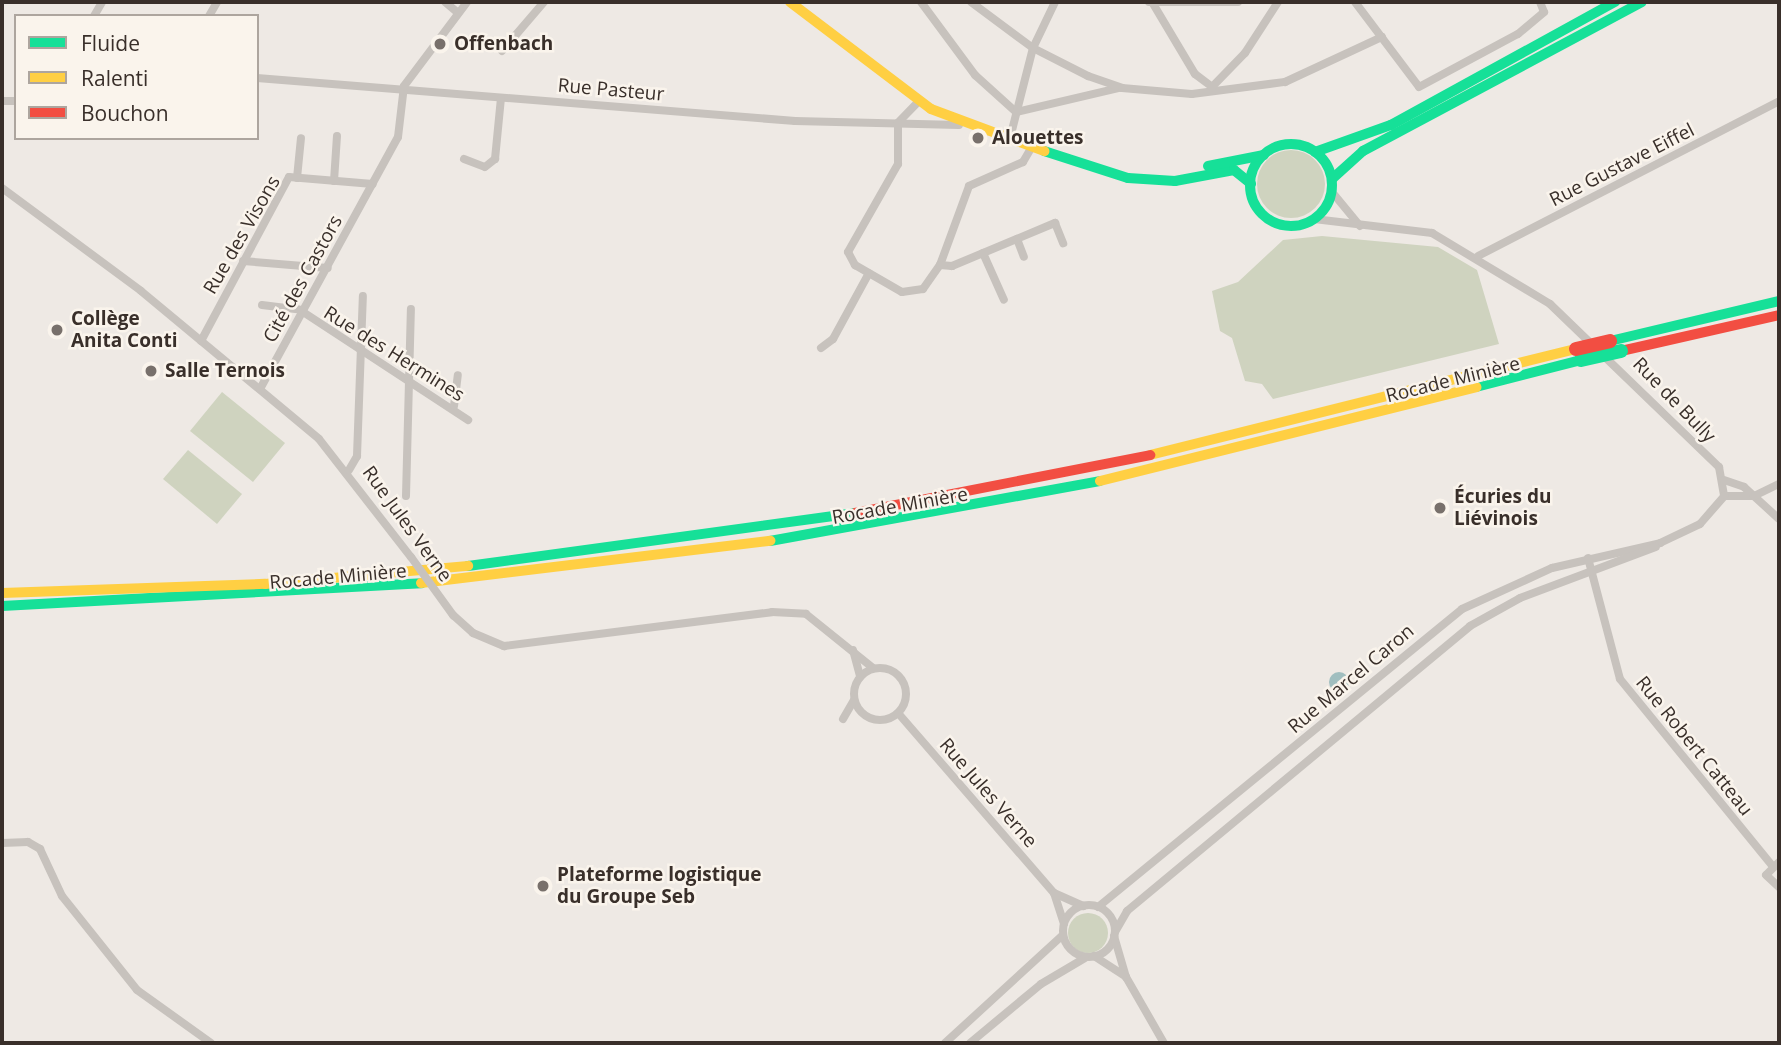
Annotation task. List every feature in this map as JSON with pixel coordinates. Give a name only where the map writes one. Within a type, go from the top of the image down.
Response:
[{"type":"main road","points":[[1157,179],[1264,155],[1294,144],[1315,152],[1391,125],[1615,2]]},
{"type":"main road","points":[[1264,155],[1251,184],[1255,203],[1275,222],[1294,226],[1314,219],[1332,185],[1354,156],[1642,2]]},
{"type":"main road","points":[[796,3],[925,105],[963,125],[1085,169],[1157,179],[1234,170],[1251,184]]},
{"type":"main road","points":[[1315,152],[1332,185]]},
{"type":"main road","name":"Rocade Minière","points":[[1616,346],[1779,301]]},
{"type":"main road","name":"Rocade Minière","points":[[2,593],[319,579],[533,560],[802,523],[1109,465],[1579,354],[1779,315]]},
{"type":"main road","name":"Rocade Minière","points":[[2,606],[384,586],[800,537],[1125,475],[1579,354]]},
{"type":"street","points":[[445,2],[458,13]]},
{"type":"street","points":[[403,91],[467,2]]},
{"type":"street","points":[[502,51],[544,2]]},
{"type":"street","points":[[921,2],[975,75],[1016,112]]},
{"type":"street","points":[[971,2],[1033,48],[1122,88]]},
{"type":"street","points":[[1009,142],[1033,48],[1055,2]]},
{"type":"street","points":[[1151,2],[1238,2]]},
{"type":"street","points":[[1151,2],[1195,74],[1212,87],[1229,92],[1285,82],[1382,37]]},
{"type":"street","points":[[1016,112],[1122,88],[1192,94],[1212,87],[1245,53],[1278,2]]},
{"type":"street","points":[[1355,2],[1419,87],[1518,34],[1544,12],[1540,2]]},
{"type":"street","name":"Rue Pasteur","points":[[259,78],[501,98],[963,125]]},
{"type":"street","name":"Cité des Castors","points":[[260,389],[401,131],[403,91]]},
{"type":"street","points":[[464,159],[485,167],[495,159],[501,98]]},
{"type":"street","name":"Rue Gustave Eiffel","points":[[1478,257],[1779,101]]},
{"type":"street","points":[[925,105],[898,123],[898,164],[848,252],[869,274],[908,294],[923,289],[940,265],[969,186],[1023,162],[1030,150]]},
{"type":"street","points":[[919,124],[925,105]]},
{"type":"street","points":[[334,181],[337,136]]},
{"type":"street","points":[[297,178],[300,138]]},
{"type":"street","name":"Rue des Visons","points":[[201,341],[289,177],[373,184]]},
{"type":"street","points":[[1332,185],[1360,226]]},
{"type":"street","name":"Rue Jules Verne","points":[[2,188],[201,341],[260,389],[349,470],[453,615],[473,633],[504,646],[772,612],[806,614],[872,667]]},
{"type":"street","name":"Rue de Bully","points":[[1314,219],[1432,233],[1478,257],[1572,320],[1724,480],[1754,496],[1779,519]]},
{"type":"street","points":[[940,265],[984,253],[1055,223],[1063,243]]},
{"type":"street","points":[[1017,239],[1024,257]]},
{"type":"street","points":[[984,253],[1004,300]]},
{"type":"street","points":[[243,261],[328,268]]},
{"type":"street","points":[[821,348],[833,339],[869,274]]},
{"type":"street","points":[[349,470],[357,456],[363,296]]},
{"type":"street","points":[[262,304],[303,313]]},
{"type":"street","points":[[405,496],[411,309]]},
{"type":"street","name":"Rue des Hermines","points":[[303,313],[454,406],[468,421]]},
{"type":"street","points":[[454,406],[458,375]]},
{"type":"street","points":[[1724,480],[1724,496],[1754,496],[1779,484]]},
{"type":"street","name":"Rue Marcel Caron","points":[[1114,934],[1127,911],[1471,626],[1520,598],[1593,573],[1700,524],[1724,496]]},
{"type":"street","name":"Rue Marcel Caron","points":[[1098,907],[1462,610],[1521,580],[1588,558],[1660,542]]},
{"type":"street","name":"Rue Robert Catteau","points":[[1588,558],[1620,679],[1775,863]]},
{"type":"street","points":[[1462,610],[1471,626]]},
{"type":"street","points":[[853,650],[860,676],[855,700],[843,719],[864,715],[881,720],[898,713],[906,698],[902,680],[872,667],[860,676]]},
{"type":"street","points":[[855,700],[864,715]]},
{"type":"street","name":"Rue Jules Verne","points":[[898,713],[1054,893],[1064,923]]},
{"type":"street","points":[[2,843],[35,845],[62,896],[138,990],[211,1043]]},
{"type":"street","points":[[1775,863],[1768,880],[1779,887]]},
{"type":"street","name":"Rue Jules Verne","points":[[1054,893],[1083,906]]},
{"type":"street","points":[[1126,977],[1069,948],[1063,935],[1064,923],[1083,906],[1098,907],[1114,934],[1126,977],[1164,1043]]},
{"type":"street","points":[[970,1043],[1065,966],[1091,957],[1114,934]]},
{"type":"street","points":[[945,1043],[1063,935]]},
{"type":"green space","points":[[1291,150],[1304,153],[1315,160],[1322,171],[1325,184],[1322,197],[1315,208],[1304,215],[1291,218],[1278,215],[1267,208],[1260,197],[1257,184],[1260,171],[1267,160],[1278,153]]},
{"type":"green space","points":[[1322,236],[1438,247],[1477,270],[1499,344],[1273,399],[1262,384],[1245,381],[1232,338],[1220,331],[1212,291],[1238,282],[1283,240]]},
{"type":"green space","points":[[222,392],[285,443],[253,482],[190,431]]},
{"type":"green space","points":[[188,450],[242,494],[217,524],[163,479]]},
{"type":"green space","points":[[1088,913],[1096,914],[1102,919],[1107,925],[1107,941],[1102,947],[1096,952],[1088,953],[1080,952],[1074,947],[1069,941],[1068,933],[1069,925],[1074,919],[1080,914]]},
{"type":"water","points":[[1339,672],[1346,675],[1349,682],[1346,689],[1339,692],[1332,689],[1329,682],[1332,675]]},
{"type":"traffic: fast","points":[[1315,152],[1391,125],[1615,2]]},
{"type":"traffic: fast","points":[[1332,179],[1363,151],[1642,2]]},
{"type":"traffic: fast","points":[[1291,144],[1307,148],[1320,156],[1328,169],[1332,185],[1328,201],[1320,214],[1307,222],[1291,226],[1275,222],[1262,214],[1254,201],[1250,185],[1254,169],[1262,156],[1275,148],[1291,144]]},
{"type":"traffic: fast","points":[[1044,151],[1128,178],[1175,181],[1234,170],[1251,184]]},
{"type":"traffic: fast","points":[[1208,166],[1264,155]]},
{"type":"traffic: fast","points":[[1610,341],[1779,301]]},
{"type":"traffic: fast","points":[[1581,360],[1621,351]]},
{"type":"traffic: fast","points":[[1476,387],[1581,360]]},
{"type":"traffic: fast","points":[[770,541],[1100,481]]},
{"type":"traffic: fast","points":[[468,566],[855,513]]},
{"type":"traffic: fast","points":[[2,606],[421,583]]},
{"type":"traffic: slow","points":[[790,2],[931,109],[1044,151]]},
{"type":"traffic: slow","points":[[1150,455],[1576,349]]},
{"type":"traffic: slow","points":[[1100,481],[1476,387]]},
{"type":"traffic: slow","points":[[421,583],[770,541]]},
{"type":"traffic: slow","points":[[2,593],[265,584],[468,566]]},
{"type":"traffic: jam","points":[[1621,351],[1779,315]]},
{"type":"traffic: jam","points":[[1576,349],[1610,341]]},
{"type":"traffic: jam","points":[[855,513],[1150,455]]},
{"type":"place","name":"Offenbach","points":[[440,44]]},
{"type":"place","name":"Alouettes","points":[[978,138]]},
{"type":"place","name":"Collège Anita Conti","points":[[57,330]]},
{"type":"place","name":"Salle Ternois","points":[[151,371]]},
{"type":"place","name":"Écuries du Liévinois","points":[[1440,508]]},
{"type":"place","name":"Plateforme logistique du Groupe Seb","points":[[543,886]]}]
